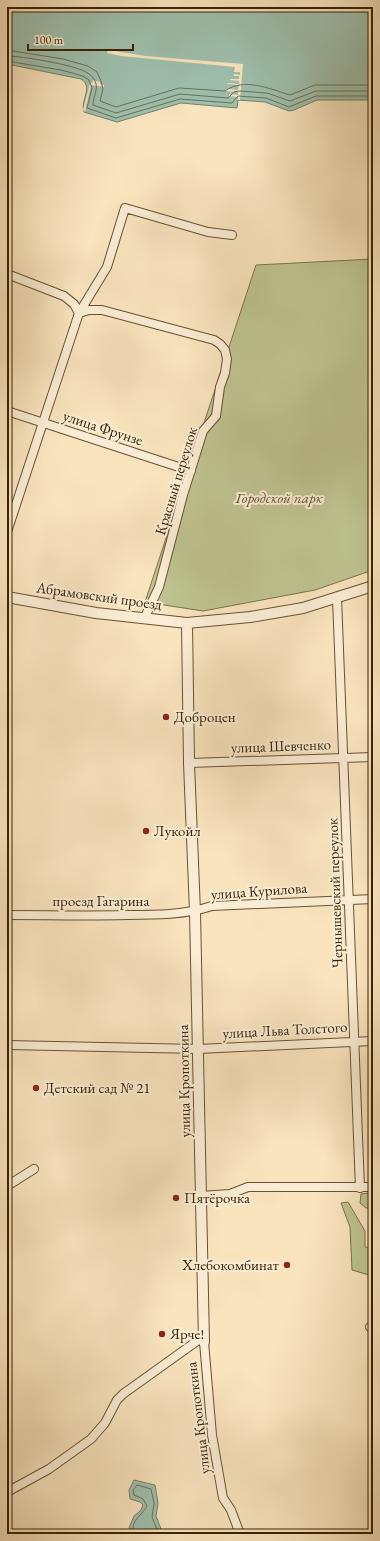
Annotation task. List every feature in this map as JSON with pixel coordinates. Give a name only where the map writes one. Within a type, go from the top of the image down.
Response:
[{"type":"street","points":[[7,532],[79,313],[106,267],[125,208],[208,232],[232,235]]},
{"type":"street","points":[[7,274],[64,296],[74,304],[79,313]]},
{"type":"street","name":"Красный переулок","points":[[79,313],[89,310],[102,310],[190,332],[214,340],[220,344],[225,350],[227,359],[220,387],[216,416],[203,430],[183,496],[159,587],[144,619]]},
{"type":"street","name":"улица Фрунзе","points":[[7,411],[191,471]]},
{"type":"street","name":"Абрамовский проезд","points":[[7,597],[81,611],[187,623],[250,617],[303,608],[373,586]]},
{"type":"street","name":"Чернышевский переулок","points":[[337,598],[350,900],[360,1188]]},
{"type":"street","name":"улица Кропоткина","points":[[187,623],[189,764],[195,912],[204,1339],[212,1435],[223,1498],[231,1510],[240,1534]]},
{"type":"street","name":"улица Шевченко","points":[[189,764],[373,757]]},
{"type":"street","name":"улица Курилова","points":[[195,912],[212,906],[373,899]]},
{"type":"street","name":"проезд Гагарина","points":[[7,915],[90,916],[176,914],[195,912]]},
{"type":"street","name":"улица Льва Толстого","points":[[7,1045],[198,1049],[373,1041]]},
{"type":"street","points":[[7,1186],[34,1169]]},
{"type":"street","points":[[200,1196],[230,1194],[248,1188],[373,1188]]},
{"type":"street","points":[[7,1492],[49,1469],[91,1439],[105,1422],[117,1400],[123,1394],[204,1339]]},
{"type":"green space","name":"Городской парк","points":[[373,259],[373,570],[315,590],[203,611],[145,602],[256,265]]},
{"type":"green space","points":[[369,1193],[373,1195],[372,1208],[366,1208],[360,1203],[361,1194]]},
{"type":"green space","points":[[348,1202],[365,1231],[365,1247],[373,1248],[373,1319],[369,1320],[369,1275],[352,1270],[350,1227],[341,1203]]},
{"type":"water","points":[[7,7],[373,7],[373,100],[317,100],[289,111],[265,102],[238,100],[237,108],[181,103],[117,122],[84,112],[83,107],[87,90],[85,82],[81,79],[7,64]]},
{"type":"water","points":[[134,1480],[155,1485],[158,1503],[156,1516],[163,1534],[132,1534],[129,1528],[134,1516],[141,1510],[143,1505],[140,1502],[130,1499],[129,1490]]},
{"type":"pier","points":[[108,50],[146,56],[243,64],[240,100],[238,100],[238,97],[229,96],[229,94],[238,95],[238,92],[226,91],[227,89],[238,90],[239,85],[227,84],[239,84],[239,81],[230,80],[239,79],[239,76],[234,76],[234,74],[240,75],[240,72],[234,72],[235,67],[121,56],[107,53]]},
{"type":"pier","points":[[93,80],[100,82],[100,84],[104,85],[104,87],[91,85],[85,112],[83,110],[90,83],[92,83]]},
{"type":"place","name":"Доброцен","points":[[166,717]]},
{"type":"place","name":"Лукойл","points":[[146,831]]},
{"type":"place","name":"Детский сад № 21","points":[[36,1088]]},
{"type":"place","name":"Пятёрочка","points":[[176,1198]]},
{"type":"place","name":"Хлебокомбинат","points":[[287,1265]]},
{"type":"place","name":"Ярче!","points":[[162,1334]]}]
